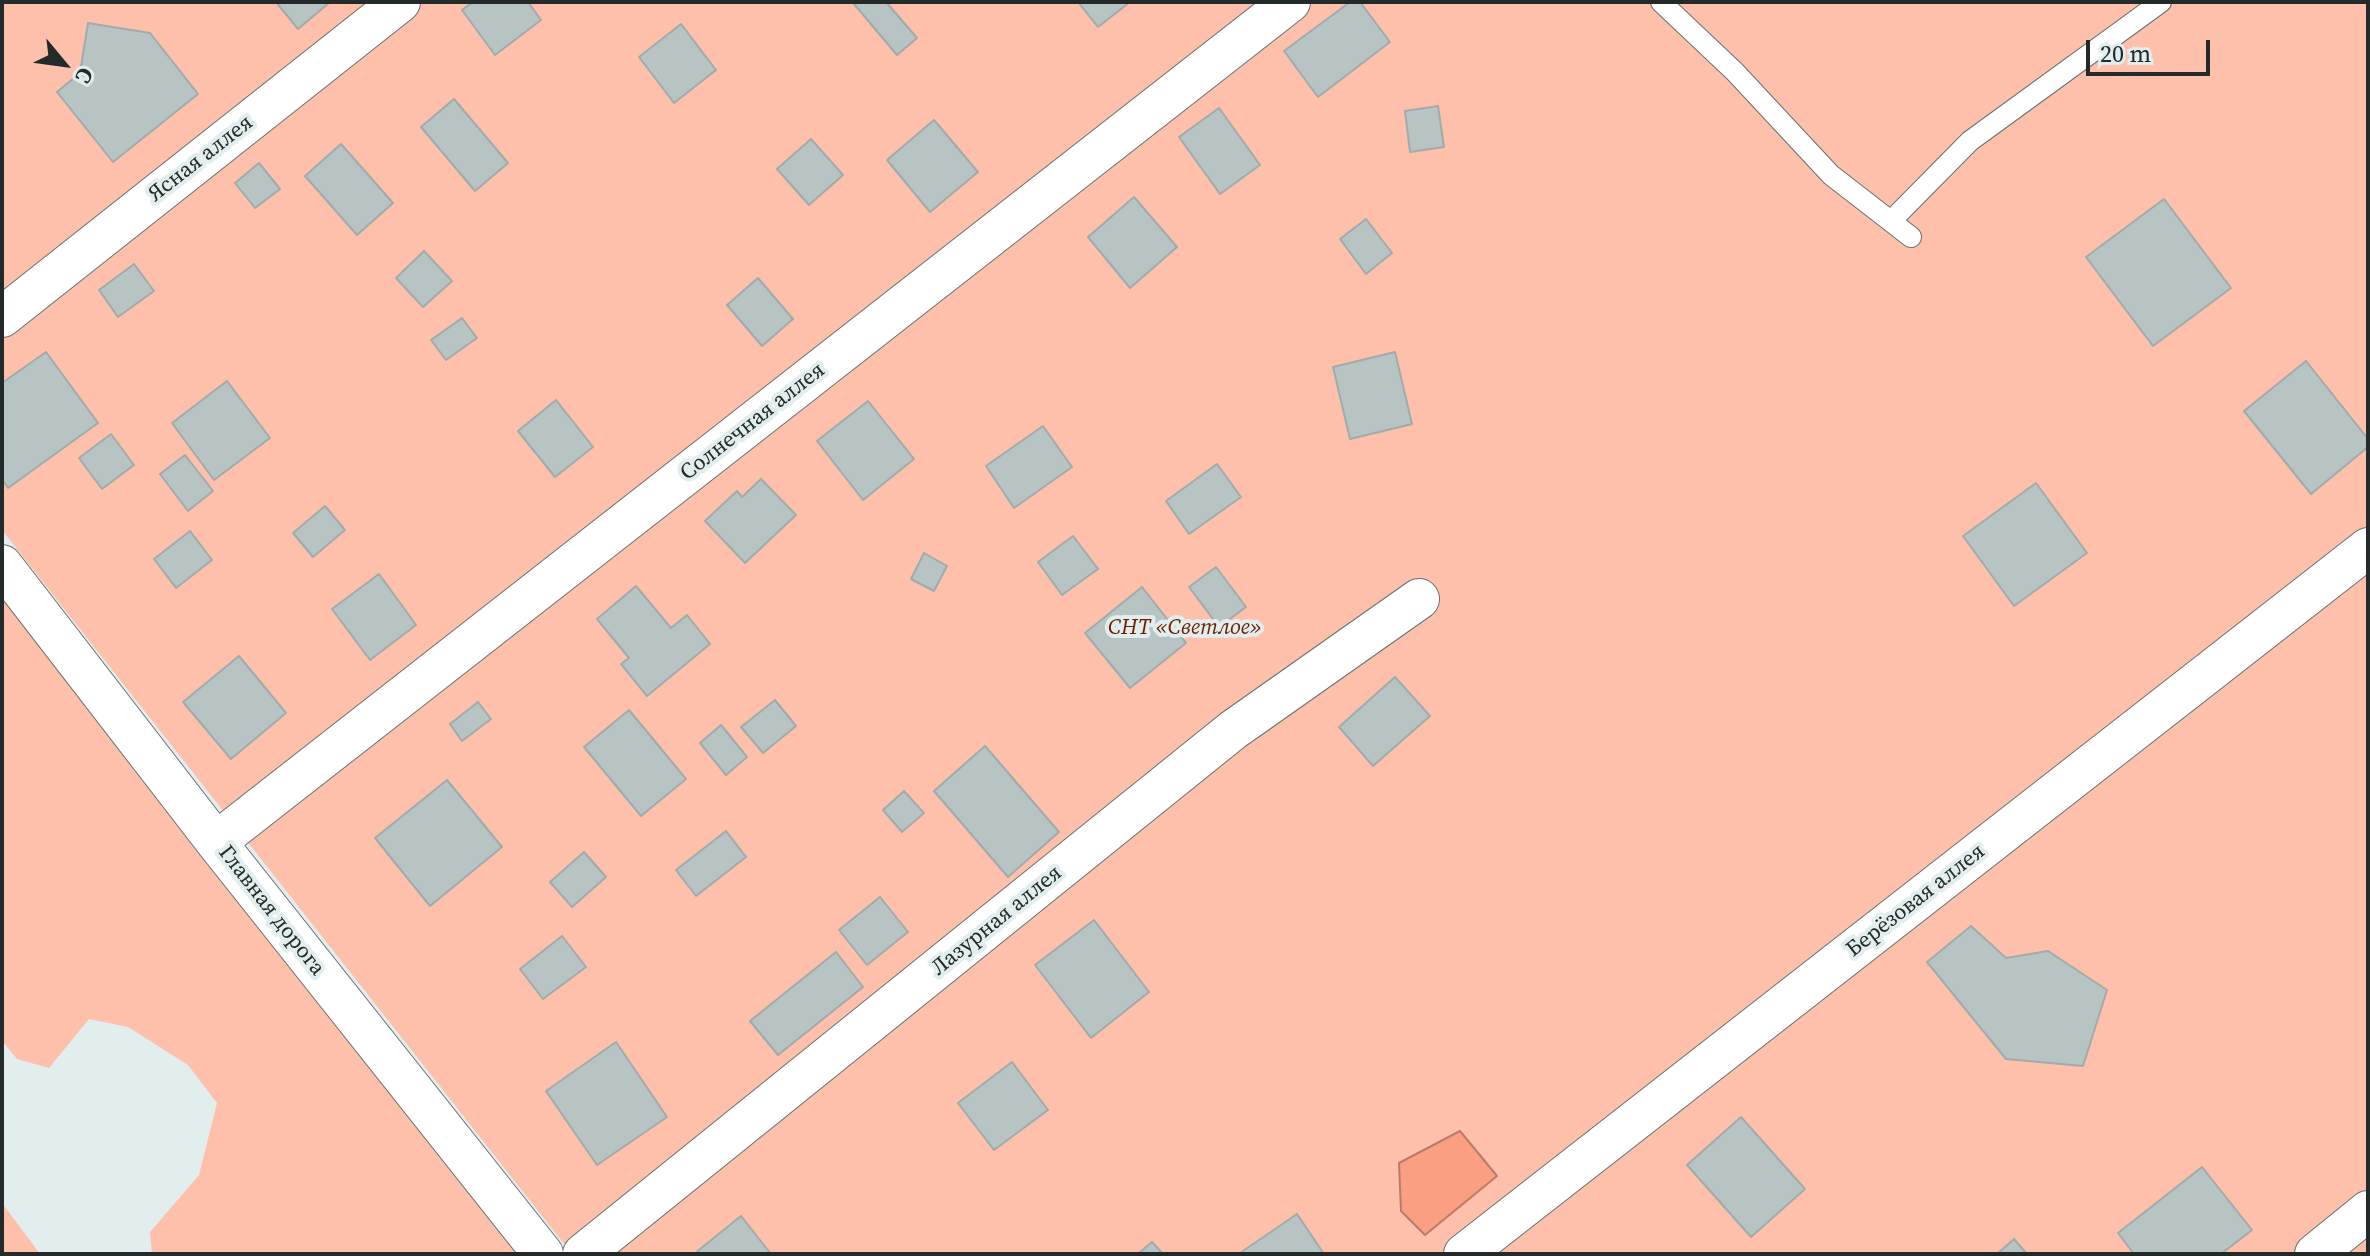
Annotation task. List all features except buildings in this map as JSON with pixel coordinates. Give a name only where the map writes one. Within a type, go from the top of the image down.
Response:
[{"type":"street","name":"Ясная аллея","points":[[2,317],[400,2]]},
{"type":"street","name":"Солнечная аллея","points":[[216,842],[1290,2]]},
{"type":"street","name":"Берёзовая аллея","points":[[1464,1254],[2368,548]]},
{"type":"street","name":"Главная дорога","points":[[2,565],[216,842],[543,1254]]},
{"type":"street","name":"Лазурная аллея","points":[[583,1254],[1233,730],[1419,599]]},
{"type":"street","points":[[2315,1254],[2368,1211]]},
{"type":"lane","points":[[1661,2],[1735,72],[1831,175],[1911,237]]},
{"type":"lane","points":[[1892,220],[1970,141],[2161,2]]},
{"type":"green space","name":"СНТ «Светлое»","points":[[2,2],[2368,2],[2368,1254],[572,1254],[2,530]]},
{"type":"green space","points":[[2,593],[522,1254],[152,1254],[150,1232],[199,1175],[217,1103],[188,1065],[128,1027],[89,1019],[49,1068],[17,1059],[2,1041]]},
{"type":"green space","points":[[2,1203],[40,1254],[2,1254]]},
{"type":"shaded area","points":[[1460,1131],[1497,1176],[1425,1235],[1401,1211],[1399,1163]]}]
